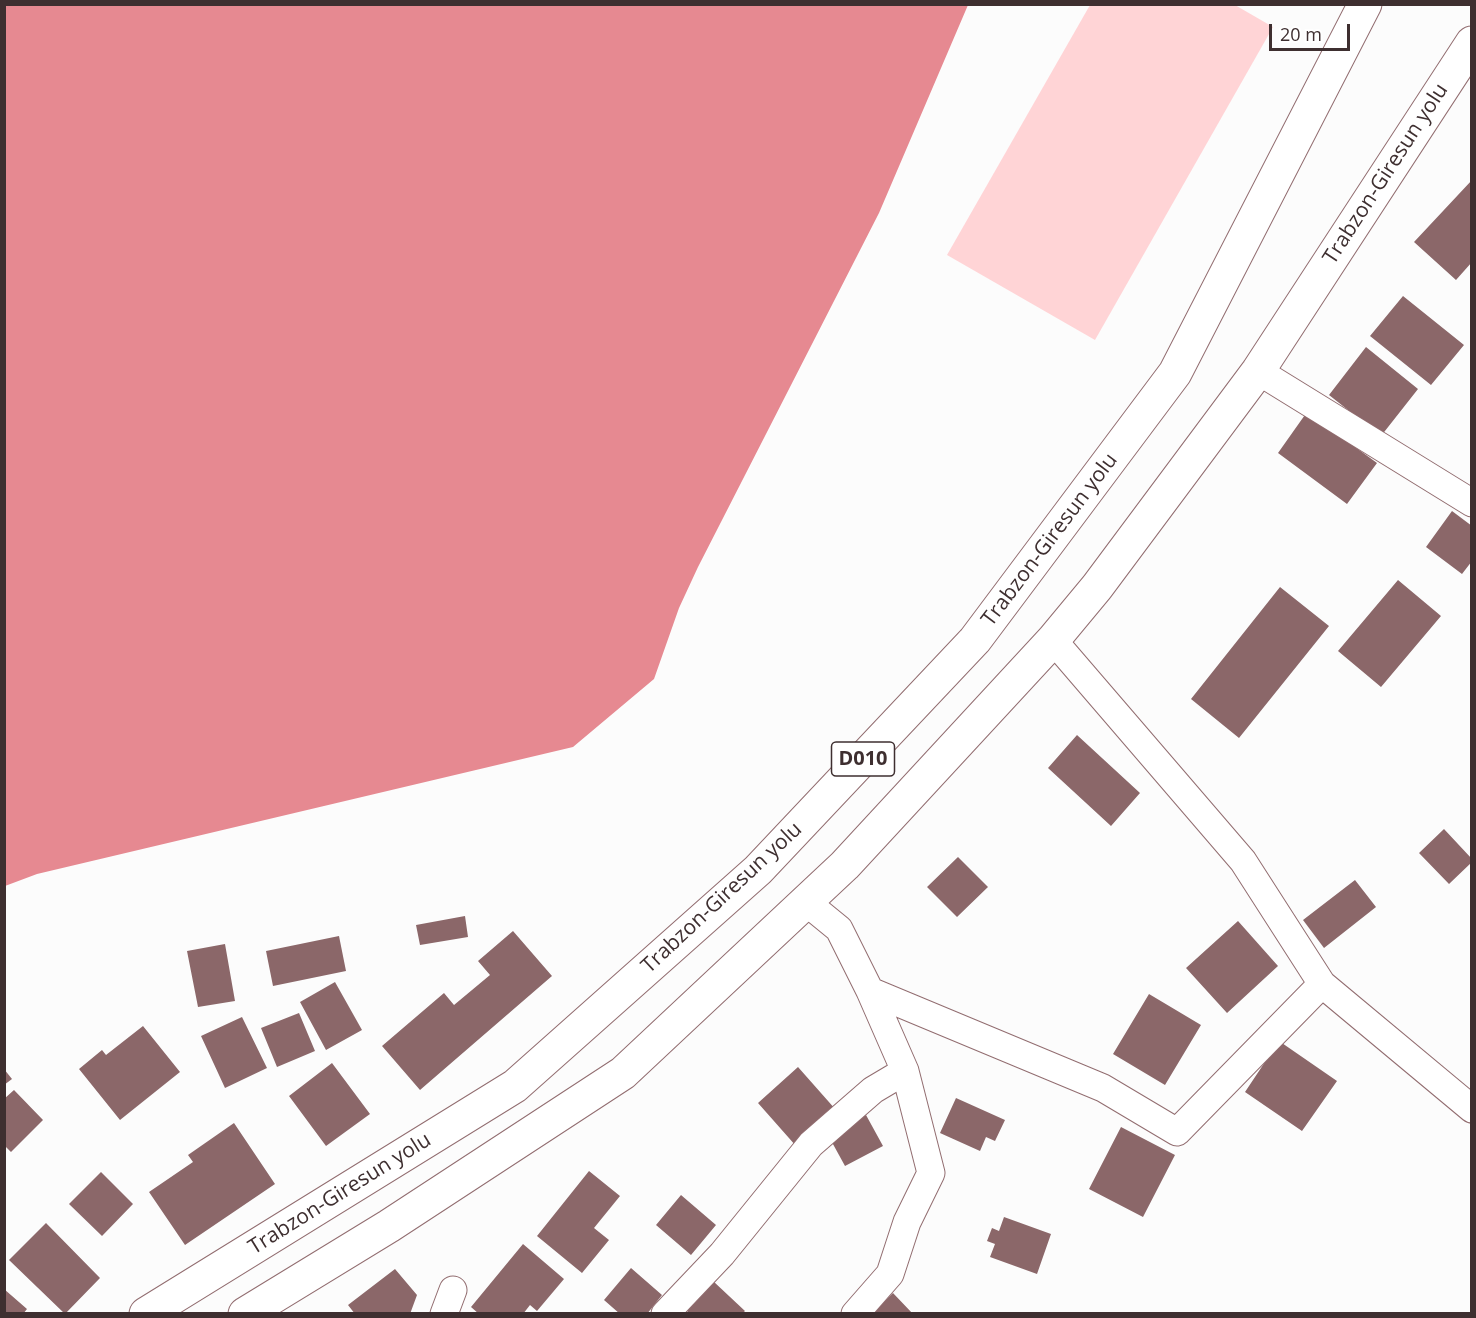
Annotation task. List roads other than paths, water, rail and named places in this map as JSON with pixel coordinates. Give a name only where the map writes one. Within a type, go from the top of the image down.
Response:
[{"type":"highway","name":"Trabzon-Giresun yolu","points":[[146,1314],[515,1086],[758,870],[975,640],[1175,373],[1365,4]]},
{"type":"highway","name":"Trabzon-Giresun yolu","points":[[245,1314],[389,1226],[623,1074],[845,865],[1053,640],[1097,587],[1258,371],[1472,43]]},
{"type":"street","points":[[1258,371],[1472,503]]},
{"type":"street","points":[[1053,640],[1244,861],[1322,984],[1472,1109]]},
{"type":"street","points":[[806,902],[839,929],[870,991],[905,1071],[931,1173],[907,1222],[890,1274],[855,1314]]},
{"type":"street","points":[[870,991],[1103,1088],[1177,1132],[1322,984]]},
{"type":"street","points":[[665,1314],[722,1254],[811,1144],[873,1090],[905,1071]]}]
